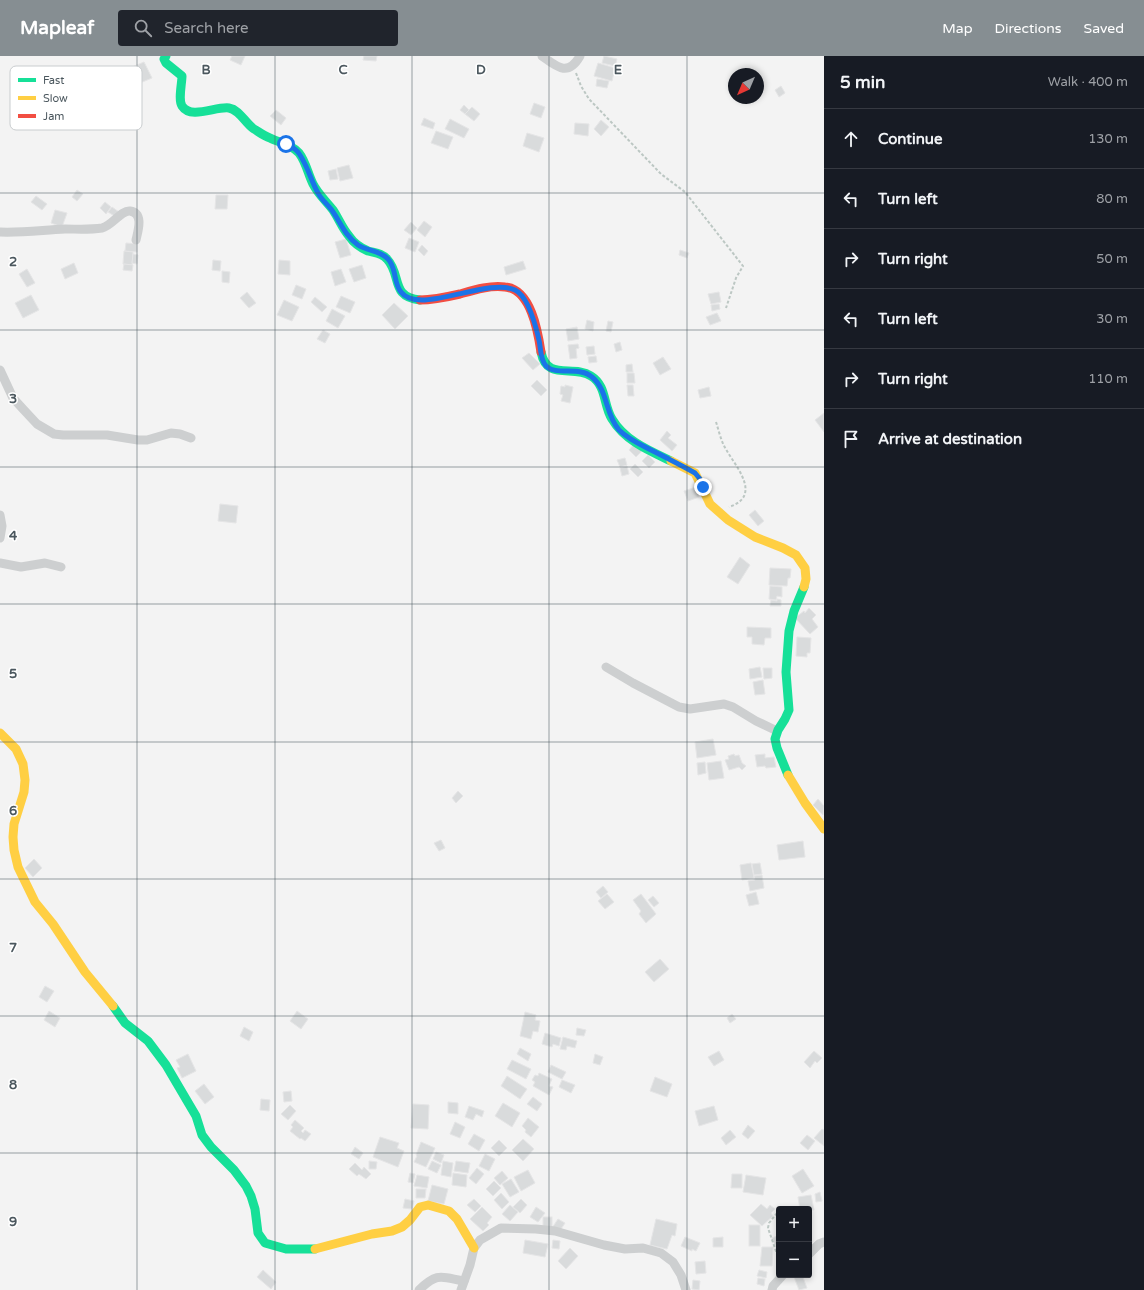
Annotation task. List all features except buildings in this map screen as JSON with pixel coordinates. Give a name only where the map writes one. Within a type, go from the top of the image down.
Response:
[{"type":"street","points":[[166,56],[164,59],[166,63],[182,76],[182,106],[188,111],[194,112],[228,107],[234,110],[252,127],[268,137],[296,149],[301,156],[318,194],[332,210],[350,238],[367,250],[387,258],[396,273],[397,284],[401,292],[407,297],[427,300],[494,287],[507,287],[516,290],[523,298],[533,317],[542,360],[546,366],[552,370],[570,370],[591,376],[598,382],[603,391],[610,417],[619,430],[630,439],[695,473],[700,479],[705,497],[725,518],[754,536],[793,552],[801,560],[806,570],[806,578],[791,617],[786,675],[790,705],[788,715],[777,731],[775,745],[800,798],[824,829]]},
{"type":"street","points":[[542,56],[553,65],[562,69],[573,66],[580,56]]},
{"type":"street","points":[[0,232],[95,229],[109,225],[124,212],[129,211],[134,213],[138,218],[140,225],[136,240]]},
{"type":"street","points":[[0,370],[13,398],[37,424],[54,434],[107,435],[147,440],[171,433],[180,434],[191,438]]},
{"type":"street","points":[[0,515],[2,526],[0,538]]},
{"type":"street","points":[[0,563],[21,567],[45,563],[61,567]]},
{"type":"street","points":[[606,667],[679,707],[690,709],[724,704],[733,707],[756,721],[777,731]]},
{"type":"street","points":[[0,733],[16,749],[23,764],[25,780],[24,792],[14,824],[13,836],[14,850],[18,867],[26,884],[36,902],[53,924],[85,972],[107,998],[125,1023],[148,1041],[166,1065],[196,1116],[202,1135],[210,1147],[234,1170],[246,1186],[255,1209],[258,1233],[265,1243],[272,1246],[301,1250],[315,1249],[372,1234],[392,1231],[402,1227],[410,1220],[420,1207],[428,1205],[449,1211],[457,1219],[474,1248]]},
{"type":"street","points":[[461,1290],[470,1265],[474,1248],[480,1240],[501,1228],[555,1231],[604,1245],[625,1249],[644,1248],[661,1253],[673,1262],[681,1275],[686,1290]]},
{"type":"street","points":[[812,1251],[819,1244],[824,1242]]},
{"type":"street","points":[[419,1290],[429,1281],[438,1277],[464,1281]]},
{"type":"street","points":[[772,1290],[773,1286],[780,1278]]},
{"type":"path","points":[[573,66],[581,86],[589,99],[662,174],[685,192],[743,266],[736,278],[726,308]]},
{"type":"path","points":[[715,509],[734,505],[744,496],[746,490],[745,482],[740,470],[726,451],[716,422]]},
{"type":"path","points":[[776,1214],[768,1228],[776,1251]]},
{"type":"traffic: fast","points":[[166,56],[164,59],[166,63],[182,76],[180,100],[182,106],[186,110],[191,112],[204,112],[224,108],[233,109],[254,129],[296,150],[303,160],[315,188],[333,210],[344,230],[357,245],[365,250],[381,254],[385,257],[391,265],[400,290],[404,295],[420,300]]},
{"type":"traffic: fast","points":[[541,352],[544,361],[549,367],[555,370],[584,373],[596,380],[602,390],[609,414],[617,427],[638,444],[671,461]]},
{"type":"traffic: fast","points":[[788,775],[775,739],[778,730],[789,710],[786,672],[789,631],[794,611],[804,587]]},
{"type":"traffic: fast","points":[[113,1006],[125,1023],[148,1041],[166,1065],[196,1116],[202,1135],[211,1147],[234,1170],[246,1186],[255,1209],[258,1233],[265,1243],[286,1249],[315,1249]]},
{"type":"traffic: slow","points":[[671,461],[695,473],[710,504],[728,520],[755,537],[796,555],[805,568],[806,579],[804,587]]},
{"type":"traffic: slow","points":[[0,733],[16,749],[23,764],[25,780],[24,792],[14,824],[13,837],[18,867],[35,902],[53,924],[85,972],[113,1006]]},
{"type":"traffic: slow","points":[[788,775],[805,803],[824,829]]},
{"type":"traffic: slow","points":[[315,1249],[372,1234],[392,1231],[402,1227],[410,1220],[420,1207],[428,1205],[449,1211],[457,1219],[474,1248]]},
{"type":"traffic: jam","points":[[420,300],[445,297],[488,287],[505,287],[514,290],[521,295],[532,313],[541,352]]},
{"type":"route","points":[[286,144],[296,149],[301,156],[318,194],[332,210],[350,238],[367,250],[387,258],[396,273],[397,284],[401,292],[407,297],[427,300],[494,287],[507,287],[516,290],[523,298],[533,317],[542,360],[546,366],[552,370],[570,370],[591,376],[598,382],[603,391],[610,417],[619,430],[630,439],[695,473],[700,479],[703,487]]}]
